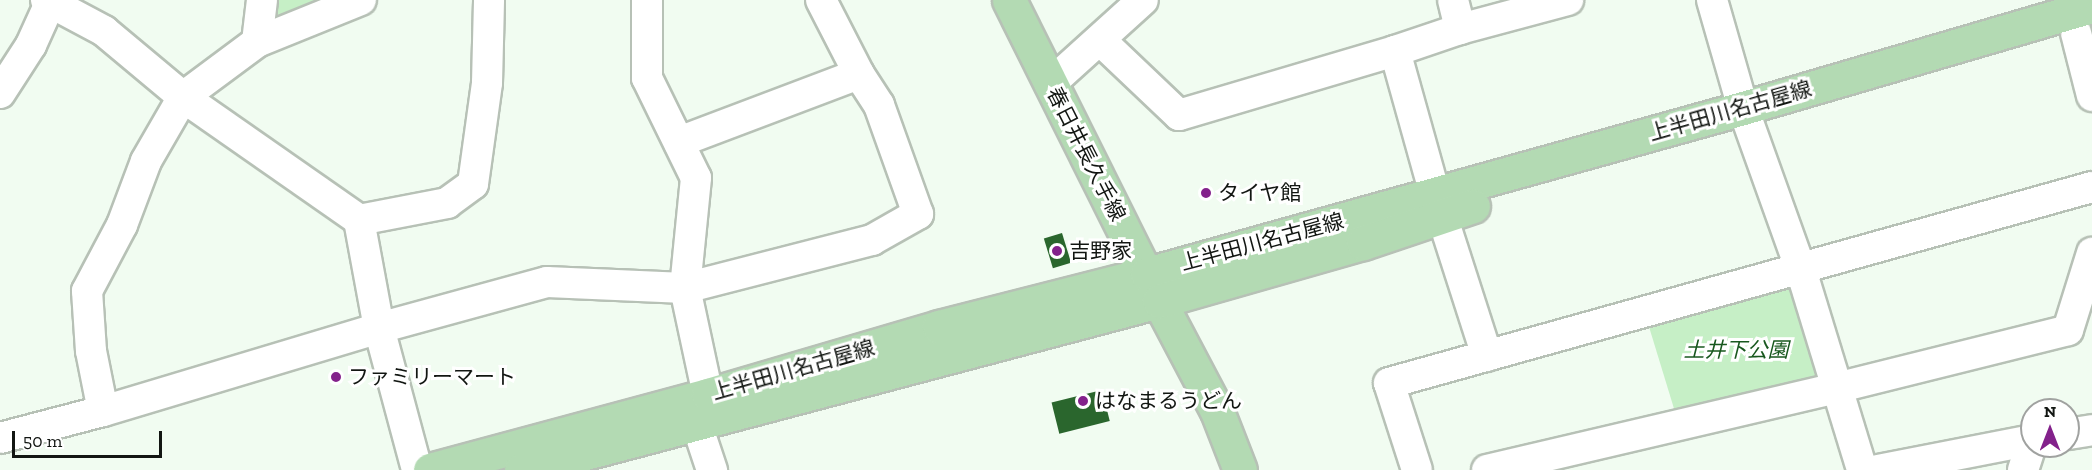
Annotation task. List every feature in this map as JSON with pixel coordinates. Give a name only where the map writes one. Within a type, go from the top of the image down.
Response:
[{"type":"main road","name":"春日井長久手線","points":[[1009,0],[1217,411],[1240,470]]},
{"type":"main road","name":"上半田川名古屋線","points":[[521,470],[939,327],[1153,288],[1746,117],[2087,22]]},
{"type":"main road","name":"上半田川名古屋線","points":[[430,470],[702,409]]},
{"type":"street","points":[[257,42],[262,0]]},
{"type":"street","points":[[103,411],[91,351],[87,291],[122,225],[146,161],[183,98],[257,42],[360,0]]},
{"type":"street","points":[[359,220],[447,203],[473,184],[487,83],[489,0]]},
{"type":"street","points":[[647,0],[647,78],[696,178],[685,288],[712,470]]},
{"type":"street","points":[[0,438],[103,411],[379,328],[547,282],[685,288],[872,240],[918,214],[879,105],[859,74],[821,0]]},
{"type":"street","points":[[1050,84],[1143,0]]},
{"type":"street","points":[[1453,0],[1460,29]]},
{"type":"street","points":[[1100,40],[1179,115],[1395,51],[1460,29],[1568,0]]},
{"type":"street","points":[[1712,0],[1746,117],[1801,270],[1862,470]]},
{"type":"street","points":[[0,93],[31,45],[48,1],[104,31],[183,98],[359,220],[379,328],[417,470]]},
{"type":"street","points":[[2087,22],[2092,96]]},
{"type":"street","points":[[1395,51],[1439,205],[1486,356]]},
{"type":"street","points":[[679,142],[859,74]]},
{"type":"street","points":[[1417,470],[1389,383],[2092,187]]},
{"type":"street","points":[[1487,470],[1836,388],[2068,330],[2092,253]]},
{"type":"street","points":[[1878,470],[2020,443]]},
{"type":"green space","points":[[270,0],[341,0],[280,24],[269,12]]},
{"type":"green space","name":"土井下公園","points":[[1795,281],[1825,380],[1679,425],[1649,326]]},
{"type":"building","name":"吉野家","points":[[1062,233],[1071,263],[1053,268],[1044,239]]},
{"type":"building","points":[[1102,390],[1110,421],[1059,434],[1052,403]]},
{"type":"place","name":"タイヤ館","points":[[1206,193]]},
{"type":"place","name":"吉野家","points":[[1057,251]]},
{"type":"place","name":"ファミリーマート","points":[[336,377]]},
{"type":"place","name":"はなまるうどん","points":[[1083,401]]}]
